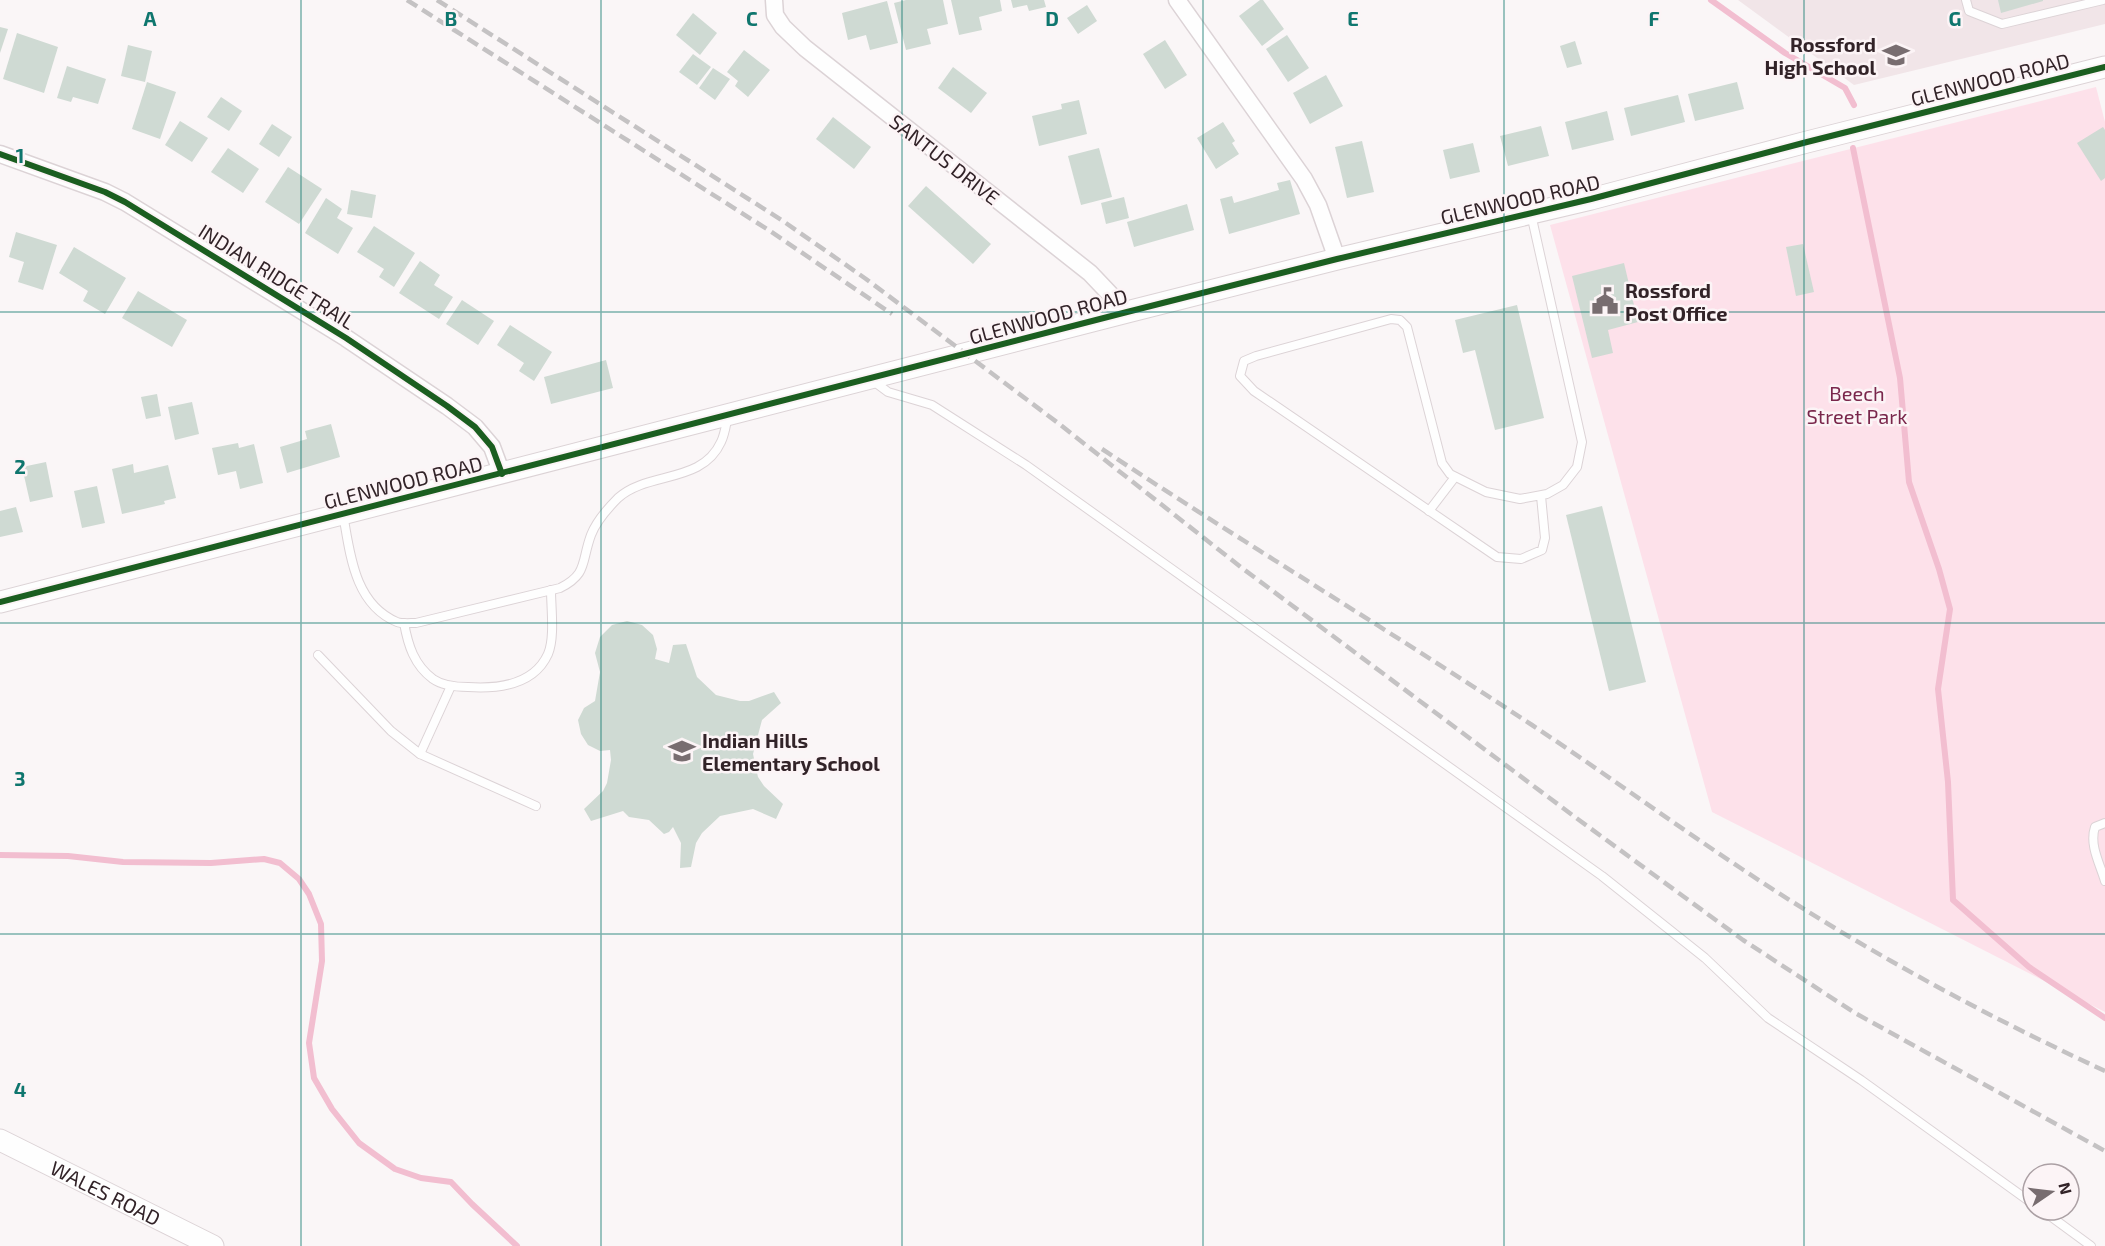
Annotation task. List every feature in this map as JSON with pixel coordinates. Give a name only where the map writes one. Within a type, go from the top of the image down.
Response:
[{"type":"street","name":"SANTUS DRIVE","points":[[774,0],[775,15],[783,27],[805,48],[1090,273],[1127,312]]},
{"type":"street","points":[[1177,0],[1304,178],[1318,205],[1337,259]]},
{"type":"street","name":"GLENWOOD ROAD","points":[[0,602],[1127,312],[1337,259],[1531,214],[2105,67]]},
{"type":"street","name":"INDIAN RIDGE TRAIL","points":[[0,154],[105,192],[125,202],[346,338],[475,427],[492,447],[502,474]]},
{"type":"street","name":"WALES ROAD","points":[[0,1141],[213,1246]]},
{"type":"lane","points":[[1966,0],[1969,11],[2002,24],[2103,0]]},
{"type":"lane","points":[[1531,214],[1582,442],[1577,467],[1563,485],[1547,494],[1520,499],[1486,492],[1450,474],[1442,463],[1407,327],[1400,320],[1391,319],[1256,356],[1244,361],[1240,376],[1254,391],[1497,557],[1521,559],[1542,550],[1545,538],[1541,496]]},
{"type":"lane","points":[[870,378],[888,392],[932,405],[1026,465],[1602,876],[1705,958],[1768,1018],[1861,1080],[2021,1195]]},
{"type":"lane","points":[[343,513],[352,564],[359,584],[380,611],[399,623],[416,623],[551,590],[575,581],[581,569],[591,534],[607,510],[620,496],[636,487],[690,472],[700,465],[709,458],[722,441],[728,414]]},
{"type":"lane","points":[[1429,511],[1455,477]]},
{"type":"lane","points":[[404,623],[411,651],[417,663],[434,680],[451,686],[478,688],[505,686],[525,680],[540,669],[549,652],[551,590]]},
{"type":"lane","points":[[318,655],[405,743],[420,754],[536,806]]},
{"type":"lane","points":[[420,754],[451,686]]},
{"type":"lane","points":[[2105,823],[2095,827],[2092,842],[2105,882]]},
{"type":"lane","points":[[2058,1222],[2091,1246]]},
{"type":"shaded area","name":"Rossford High School","points":[[1738,0],[2105,0],[2105,24],[1854,85]]},
{"type":"green space","name":"Beech Street Park","points":[[2096,87],[2105,122],[2105,1012],[1712,812],[1550,225]]},
{"type":"building","points":[[906,0],[943,0],[948,24],[927,29],[931,44],[906,50],[894,3]]},
{"type":"building","points":[[951,0],[1000,0],[1002,11],[979,17],[982,30],[959,35]]},
{"type":"building","points":[[1011,0],[1044,0],[1046,7],[1029,11],[1027,5],[1013,8]]},
{"type":"building","points":[[1263,0],[1284,29],[1262,46],[1239,16]]},
{"type":"building","points":[[1998,0],[2043,0],[2043,1],[2001,13]]},
{"type":"building","points":[[887,1],[898,43],[870,50],[866,35],[848,40],[842,13]]},
{"type":"building","points":[[1087,5],[1097,21],[1078,34],[1067,18]]},
{"type":"building","points":[[693,13],[717,33],[700,55],[676,35]]},
{"type":"building","points":[[0,27],[8,29],[0,53]]},
{"type":"building","points":[[17,33],[58,47],[44,93],[3,79]]},
{"type":"building","points":[[1287,35],[1309,68],[1288,82],[1266,49]]},
{"type":"building","points":[[1165,40],[1187,75],[1165,89],[1143,54]]},
{"type":"building","points":[[1575,41],[1582,64],[1567,68],[1560,46]]},
{"type":"building","points":[[128,45],[152,51],[145,82],[121,76]]},
{"type":"building","points":[[744,50],[770,70],[748,97],[735,86],[738,81],[727,72]]},
{"type":"building","points":[[693,54],[711,67],[697,85],[679,72]]},
{"type":"building","points":[[67,66],[106,79],[98,104],[73,97],[71,102],[57,98]]},
{"type":"building","points":[[953,67],[987,93],[971,113],[938,88]]},
{"type":"building","points":[[713,68],[730,79],[715,100],[699,88]]},
{"type":"building","points":[[1326,75],[1343,106],[1310,124],[1293,93]]},
{"type":"building","points":[[147,82],[176,92],[160,139],[132,129]]},
{"type":"building","points":[[1737,82],[1744,109],[1695,121],[1688,94]]},
{"type":"building","points":[[1678,95],[1685,122],[1631,136],[1624,108]]},
{"type":"building","points":[[221,97],[242,111],[229,131],[207,117]]},
{"type":"building","points":[[1079,100],[1087,134],[1039,146],[1032,116],[1062,109],[1061,104]]},
{"type":"building","points":[[1607,111],[1614,140],[1572,150],[1565,122]]},
{"type":"building","points":[[833,117],[871,147],[854,169],[816,139]]},
{"type":"building","points":[[180,121],[208,138],[192,162],[165,145]]},
{"type":"building","points":[[1223,122],[1235,141],[1232,143],[1239,154],[1216,169],[1197,138]]},
{"type":"building","points":[[272,124],[292,137],[279,157],[259,144]]},
{"type":"building","points":[[1541,126],[1549,156],[1508,166],[1500,136]]},
{"type":"building","points":[[2103,127],[2105,130],[2105,178],[2101,181],[2077,143]]},
{"type":"building","points":[[1362,141],[1374,192],[1347,198],[1335,147]]},
{"type":"building","points":[[1473,143],[1480,172],[1450,179],[1443,150]]},
{"type":"building","points":[[228,148],[259,169],[243,193],[211,172]]},
{"type":"building","points":[[1099,148],[1112,197],[1081,205],[1068,156]]},
{"type":"building","points":[[288,167],[322,189],[299,224],[265,202]]},
{"type":"building","points":[[1290,180],[1300,214],[1229,234],[1220,199],[1232,196],[1234,203],[1279,190],[1277,183]]},
{"type":"building","points":[[926,186],[991,244],[973,264],[908,206]]},
{"type":"building","points":[[351,190],[376,195],[372,218],[347,214]]},
{"type":"building","points":[[1124,197],[1129,218],[1106,224],[1101,203]]},
{"type":"building","points":[[326,198],[342,209],[337,218],[353,228],[338,254],[305,233]]},
{"type":"building","points":[[1187,204],[1194,230],[1134,247],[1127,222]]},
{"type":"building","points":[[374,226],[415,253],[394,287],[379,277],[384,269],[357,252]]},
{"type":"building","points":[[16,232],[57,245],[43,290],[18,282],[24,262],[9,257]]},
{"type":"building","points":[[1803,244],[1814,292],[1796,296],[1786,247]]},
{"type":"building","points":[[74,247],[126,278],[105,314],[83,301],[88,291],[59,273]]},
{"type":"building","points":[[420,261],[440,275],[434,285],[453,297],[439,319],[399,293]]},
{"type":"building","points":[[1624,263],[1638,322],[1608,330],[1613,353],[1592,358],[1572,276]]},
{"type":"building","points":[[138,291],[187,320],[172,347],[122,318]]},
{"type":"building","points":[[462,300],[494,321],[478,345],[446,324]]},
{"type":"building","points":[[1517,305],[1544,418],[1495,430],[1475,350],[1463,353],[1455,320]]},
{"type":"building","points":[[510,325],[552,352],[534,381],[519,371],[524,363],[497,345]]},
{"type":"building","points":[[606,360],[613,388],[551,404],[544,377]]},
{"type":"building","points":[[157,394],[161,416],[146,419],[141,397]]},
{"type":"building","points":[[192,402],[199,434],[175,440],[168,407]]},
{"type":"building","points":[[331,424],[340,457],[287,473],[280,447],[307,439],[305,431]]},
{"type":"building","points":[[238,443],[239,448],[254,444],[263,483],[240,489],[236,471],[218,475],[212,448]]},
{"type":"building","points":[[46,462],[53,497],[30,502],[22,467]]},
{"type":"building","points":[[133,464],[134,473],[168,465],[176,498],[164,501],[165,504],[122,514],[112,469]]},
{"type":"building","points":[[97,486],[105,523],[82,528],[74,491]]},
{"type":"building","points":[[1602,506],[1646,682],[1609,691],[1566,515]]},
{"type":"building","points":[[16,507],[23,532],[0,537],[0,511]]},
{"type":"building","points":[[627,621],[642,625],[653,635],[657,649],[655,659],[669,663],[673,645],[686,644],[697,677],[716,695],[749,701],[774,692],[781,703],[762,720],[753,754],[758,777],[783,804],[776,819],[753,809],[720,816],[702,833],[696,843],[691,867],[680,868],[681,843],[673,827],[664,834],[649,820],[629,817],[623,811],[591,821],[584,809],[603,791],[607,783],[611,760],[610,750],[600,751],[588,745],[581,734],[578,720],[584,708],[595,701],[600,672],[595,653],[600,637],[612,625]]},
{"type":"waterway","points":[[1711,0],[1785,53],[1845,88],[1854,105]]},
{"type":"waterway","points":[[1853,148],[1900,378],[1909,482],[1939,569],[1950,609],[1938,689],[1948,782],[1953,900],[2029,967],[2105,1018]]},
{"type":"waterway","points":[[0,855],[68,856],[123,862],[211,863],[264,859],[280,863],[299,879],[309,894],[321,924],[322,961],[309,1043],[314,1078],[332,1109],[359,1143],[395,1169],[421,1178],[451,1182],[517,1246]]},
{"type":"railway","points":[[407,0],[770,231],[892,314]]},
{"type":"railway","points":[[437,0],[783,221],[866,279],[1058,423],[1242,568],[1743,940],[1855,1013],[2105,1151]]},
{"type":"railway","points":[[1102,449],[1479,690],[1742,869],[1830,925],[1966,1002],[2105,1071]]},
{"type":"cycle path","points":[[0,602],[1127,312],[1337,259],[1591,199],[2105,67]]},
{"type":"cycle path","points":[[0,154],[105,192],[125,202],[346,338],[475,427],[492,447],[502,474]]},
{"type":"place","name":"Rossford High School","points":[[1896,55]]},
{"type":"place","name":"Rossford Post Office","points":[[1605,301]]},
{"type":"place","name":"Indian Hills Elementary School","points":[[682,751]]}]
